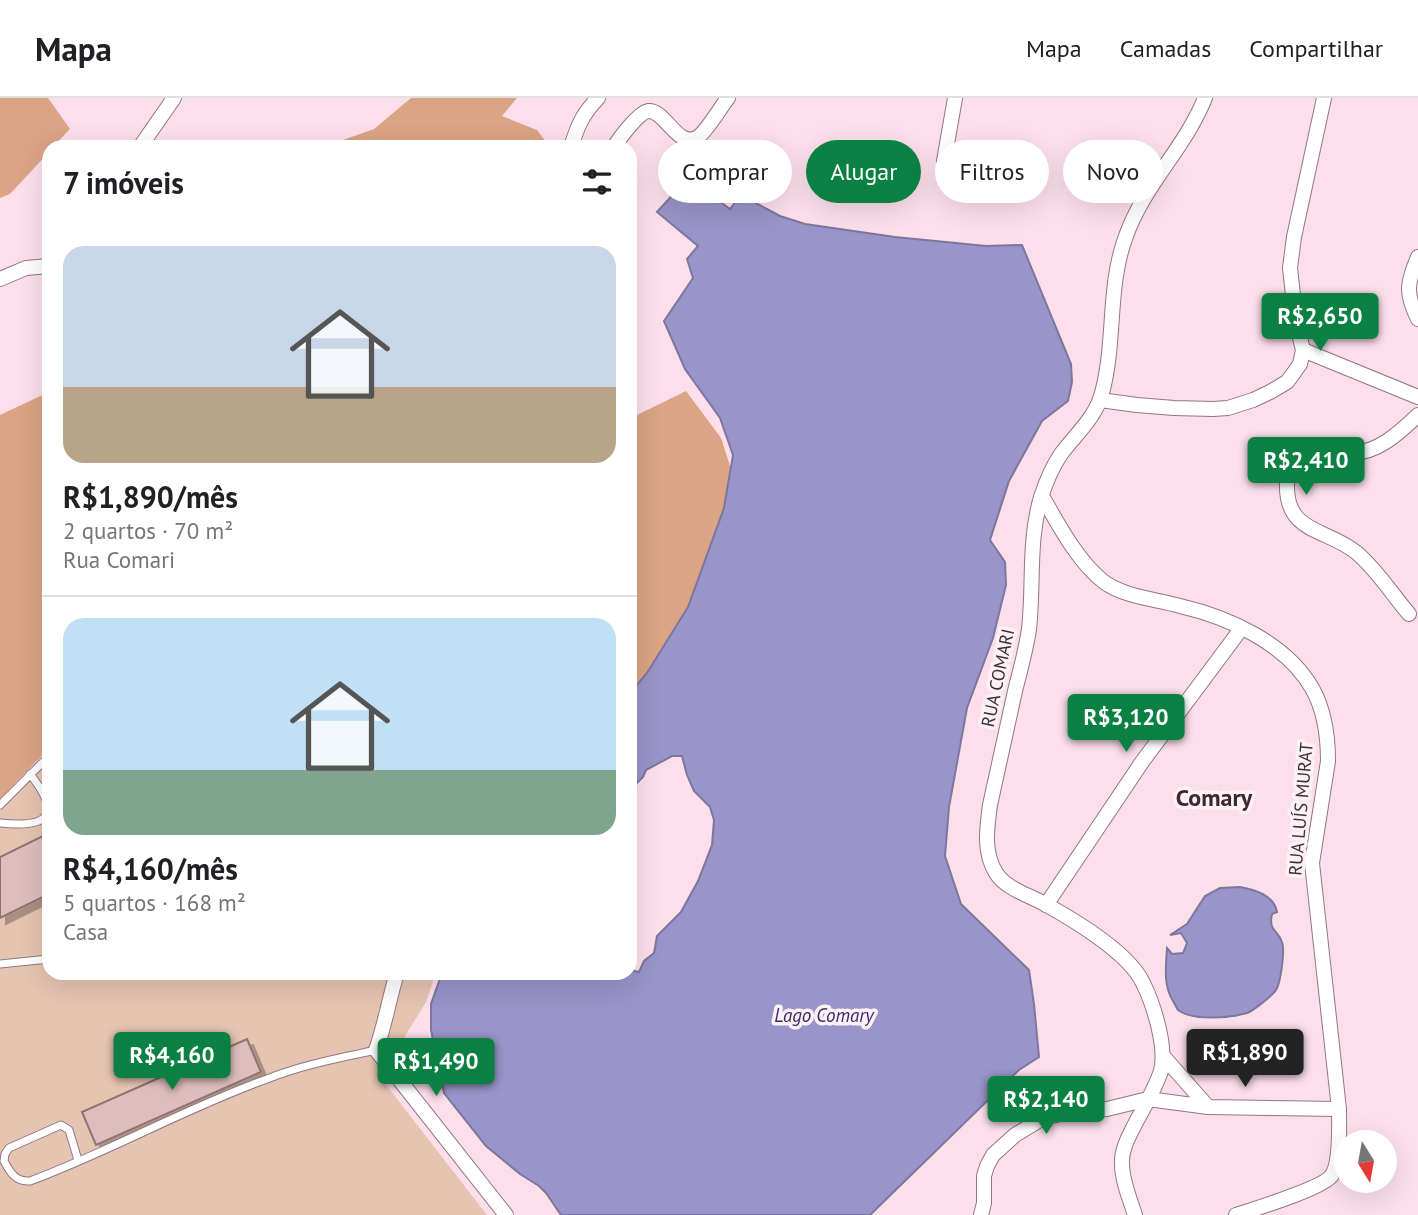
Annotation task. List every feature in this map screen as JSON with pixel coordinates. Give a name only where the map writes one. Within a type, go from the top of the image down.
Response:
[{"type":"street","points":[[145,140],[174,98]]},
{"type":"street","points":[[573,140],[585,113],[598,98]]},
{"type":"street","points":[[619,140],[632,124],[649,111],[683,138],[690,140],[706,128],[728,98]]},
{"type":"street","points":[[948,140],[955,98]]},
{"type":"street","name":"RUA COMARI","points":[[1135,1215],[1125,1184],[1122,1163],[1126,1144],[1161,1069],[1163,1056],[1161,1040],[1143,983],[1136,971],[1104,941],[1002,880],[992,865],[986,836],[990,805],[1029,630],[1034,522],[1051,469],[1087,423],[1100,400],[1107,375],[1114,282],[1127,232],[1151,187],[1198,117],[1205,98]]},
{"type":"street","points":[[1100,400],[1161,407],[1228,408],[1254,400],[1287,382],[1300,364],[1303,350],[1296,322],[1290,268],[1294,237],[1324,98]]},
{"type":"street","points":[[1418,257],[1408,291],[1418,319]]},
{"type":"street","points":[[0,279],[26,268],[42,267]]},
{"type":"street","points":[[1303,350],[1418,397]]},
{"type":"street","points":[[1409,614],[1354,550],[1300,522],[1290,507],[1287,479],[1296,460],[1308,453],[1367,452],[1386,441],[1418,415]]},
{"type":"street","name":"RUA LUÍS MURAT","points":[[1042,496],[1077,553],[1104,582],[1129,594],[1201,611],[1241,629],[1276,649],[1295,665],[1317,698],[1326,734],[1328,761],[1312,863],[1339,1109],[1339,1147],[1333,1174],[1329,1178],[1303,1191],[1236,1215]]},
{"type":"street","points":[[1046,905],[1142,762],[1241,629]]},
{"type":"street","points":[[395,980],[376,1050],[506,1215]]},
{"type":"street","points":[[1163,1056],[1208,1107]]},
{"type":"street","points":[[981,1215],[984,1176],[993,1154],[1015,1135],[1043,1118],[1107,1109],[1148,1099],[1208,1107],[1339,1109]]},
{"type":"lane","points":[[0,805],[42,763]]},
{"type":"lane","points":[[30,775],[42,791]]},
{"type":"lane","points":[[0,823],[42,820]]},
{"type":"lane","points":[[0,964],[42,960]]},
{"type":"lane","points":[[78,1160],[69,1130],[61,1125],[9,1148],[4,1161],[12,1174],[22,1182],[37,1178],[268,1078],[325,1061],[376,1050]]},
{"type":"shaded area","points":[[0,98],[48,98],[70,129],[60,140],[42,140],[42,160],[10,194],[0,198]]},
{"type":"shaded area","points":[[411,98],[517,98],[502,116],[537,130],[545,140],[343,140],[374,129]]},
{"type":"shaded area","points":[[686,391],[721,438],[732,472],[727,521],[692,621],[637,690],[637,415]]},
{"type":"shaded area","points":[[42,395],[42,755],[0,799],[0,415]]},
{"type":"shaded area","points":[[42,762],[42,980],[434,980],[426,1002],[380,1077],[487,1215],[0,1215],[0,802]]},
{"type":"water","name":"Lago Comary","points":[[665,203],[722,203],[730,209],[735,203],[756,203],[780,216],[805,224],[986,246],[1022,245],[1071,364],[1072,382],[1068,401],[1042,421],[1009,481],[990,540],[1005,562],[1006,585],[993,638],[967,708],[949,807],[945,856],[961,904],[1029,970],[1039,1057],[1019,1070],[870,1215],[561,1215],[539,1186],[486,1146],[444,1093],[431,1030],[431,1004],[440,980],[637,980],[637,972],[654,953],[657,936],[681,912],[698,881],[712,845],[714,820],[710,807],[694,791],[682,756],[672,756],[646,770],[637,783],[637,685],[688,607],[724,508],[733,455],[720,418],[685,369],[664,321],[693,278],[687,259],[698,246],[657,212]]},
{"type":"water","points":[[1240,887],[1263,894],[1275,906],[1277,912],[1272,914],[1271,924],[1282,942],[1283,952],[1278,986],[1267,999],[1247,1013],[1211,1018],[1184,1013],[1178,1010],[1170,995],[1166,968],[1167,948],[1172,954],[1183,953],[1187,943],[1181,933],[1170,935],[1187,924],[1205,896],[1220,888]]},
{"type":"building","points":[[42,836],[42,897],[0,918],[0,857]]},
{"type":"building","points":[[247,1039],[261,1072],[96,1145],[82,1112]]},
{"type":"district","name":"Comary","points":[[1214,798]]}]
